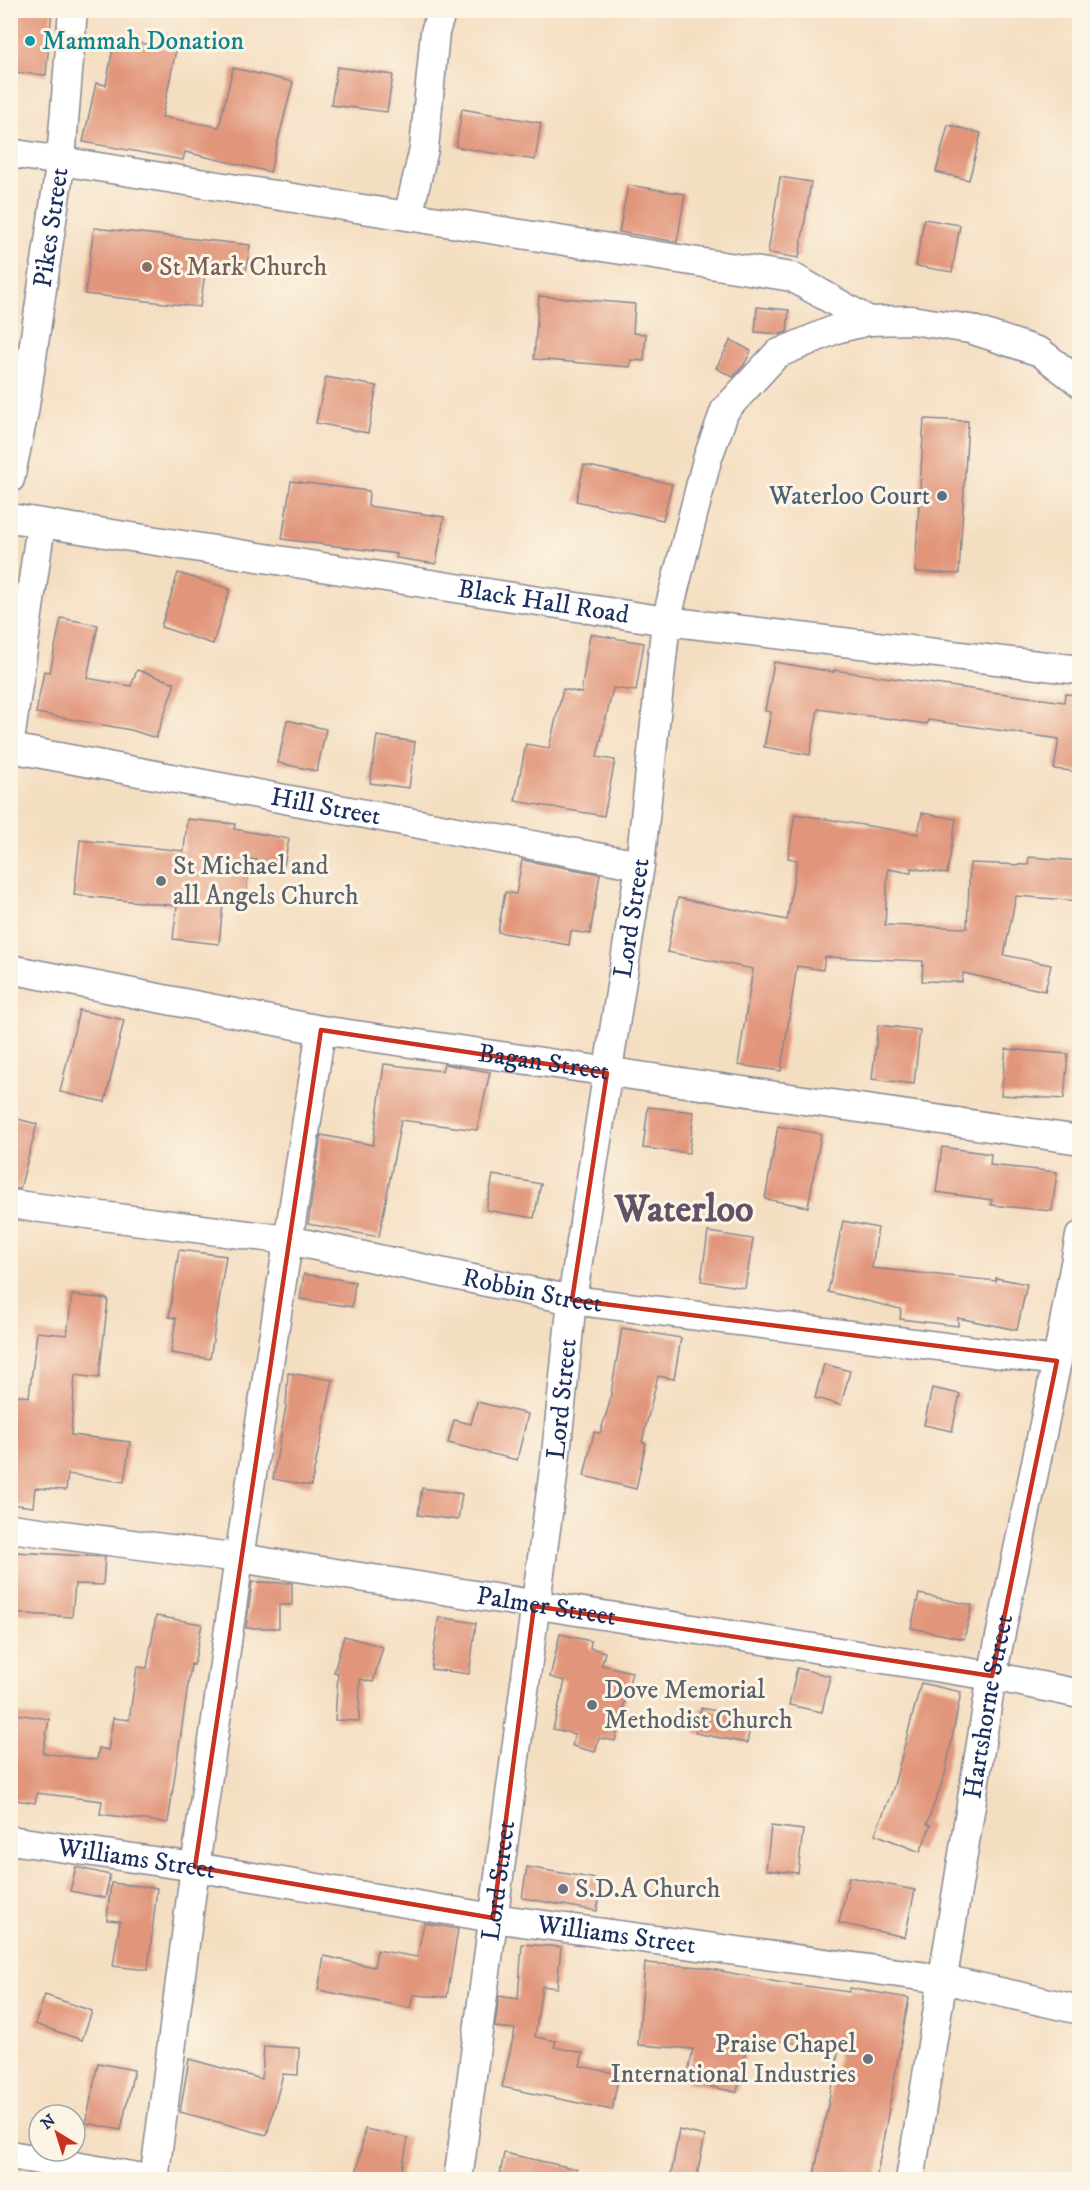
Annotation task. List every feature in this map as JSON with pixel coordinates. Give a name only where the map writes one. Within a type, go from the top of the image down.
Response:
[{"type":"street","name":"Pikes Street","points":[[10,478],[25,401],[61,159],[73,10]]},
{"type":"street","points":[[408,216],[424,149],[435,32],[442,10]]},
{"type":"street","points":[[10,153],[61,159],[792,277],[868,321]]},
{"type":"street","name":"Lord Street","points":[[458,2180],[556,1454],[572,1300],[640,865],[666,621],[706,460],[725,410],[777,354],[836,329],[868,321],[911,320],[970,329],[1040,352],[1080,383]]},
{"type":"street","name":"Black Hall Road","points":[[10,518],[666,621],[1080,670]]},
{"type":"street","points":[[10,741],[41,524]]},
{"type":"street","name":"Hill Street","points":[[10,748],[640,865]]},
{"type":"street","name":"Bagan Street","points":[[10,969],[321,1030],[1080,1140]]},
{"type":"street","points":[[10,2156],[154,2180],[239,1558],[321,1030]]},
{"type":"street","name":"Robbin Street","points":[[10,1204],[288,1240],[572,1300],[1057,1361]]},
{"type":"street","name":"Hartshorne Street","points":[[910,2180],[992,1676],[1057,1361],[1080,1236]]},
{"type":"street","name":"Palmer Street","points":[[10,1528],[239,1558],[992,1676],[1080,1694]]},
{"type":"street","name":"Williams Street","points":[[10,1840],[195,1867],[493,1918],[943,1979],[1080,2010]]},
{"type":"highlighted area","points":[[321,1030],[607,1073],[572,1300],[1057,1361],[992,1676],[534,1606],[493,1918],[195,1867]]},
{"type":"building","name":"Mammah Donation","points":[[10,10],[52,10],[46,75],[10,72]]},
{"type":"building","points":[[115,38],[176,50],[162,117],[219,127],[233,68],[293,82],[270,172],[185,152],[183,160],[83,142],[96,83],[106,85]]},
{"type":"building","points":[[337,67],[393,75],[387,112],[331,105]]},
{"type":"building","points":[[462,109],[541,123],[535,160],[456,147]]},
{"type":"building","points":[[948,125],[981,133],[969,180],[936,172]]},
{"type":"building","points":[[780,177],[811,182],[799,258],[768,253]]},
{"type":"building","points":[[628,185],[685,194],[677,242],[619,232]]},
{"type":"building","points":[[924,219],[960,225],[952,272],[916,266]]},
{"type":"building","name":"St Mark Church","points":[[94,228],[250,245],[246,272],[206,266],[200,307],[85,294]]},
{"type":"building","points":[[539,296],[635,304],[633,333],[646,334],[644,361],[631,360],[630,367],[534,359]]},
{"type":"building","points":[[757,307],[789,310],[787,332],[781,334],[755,332]]},
{"type":"building","points":[[731,340],[751,351],[744,365],[733,377],[716,368]]},
{"type":"building","points":[[326,377],[377,386],[368,433],[316,423]]},
{"type":"building","name":"Waterloo Court","points":[[924,419],[968,421],[959,574],[915,572]]},
{"type":"building","points":[[584,465],[672,484],[663,520],[576,501]]},
{"type":"building","points":[[291,481],[369,491],[368,506],[444,517],[436,564],[396,558],[397,554],[282,539]]},
{"type":"building","points":[[178,573],[230,589],[213,644],[161,627]]},
{"type":"building","points":[[61,618],[98,625],[87,678],[131,686],[137,670],[175,683],[156,738],[131,730],[36,713],[44,671],[50,672]]},
{"type":"building","points":[[590,634],[644,643],[636,691],[613,688],[597,757],[615,760],[604,816],[515,801],[526,744],[549,748],[563,689],[581,693]]},
{"type":"building","points":[[774,662],[1064,702],[1065,694],[1080,695],[1080,772],[1054,769],[1059,739],[928,720],[927,724],[818,709],[810,755],[764,747],[771,712],[765,711]]},
{"type":"building","points":[[287,720],[326,729],[317,771],[278,763]]},
{"type":"building","points":[[377,736],[415,742],[409,788],[370,783]]},
{"type":"building","points":[[922,813],[956,819],[947,874],[911,868],[911,873],[888,869],[885,925],[967,928],[970,863],[1028,865],[1029,857],[1080,861],[1080,901],[1016,896],[1004,955],[1051,965],[1045,991],[963,973],[962,982],[922,981],[923,961],[825,957],[823,970],[797,966],[781,1071],[738,1065],[753,969],[667,952],[678,898],[787,920],[797,860],[788,858],[795,814],[918,834]]},
{"type":"building","name":"St Michael and all Angels Church","points":[[187,819],[235,824],[234,829],[289,839],[284,865],[250,859],[245,906],[223,904],[219,944],[173,939],[177,906],[74,895],[80,840],[184,851]]},
{"type":"building","points":[[522,860],[600,874],[590,934],[571,931],[569,945],[498,932],[505,892],[516,894]]},
{"type":"building","points":[[79,1010],[124,1020],[105,1102],[60,1092]]},
{"type":"building","points":[[878,1025],[920,1030],[914,1084],[872,1079]]},
{"type":"building","points":[[1006,1049],[1068,1054],[1064,1099],[1001,1095]]},
{"type":"building","points":[[384,1064],[442,1071],[444,1064],[490,1072],[477,1130],[401,1120],[379,1237],[308,1224],[321,1135],[373,1145]]},
{"type":"building","points":[[648,1107],[694,1112],[689,1153],[643,1148]]},
{"type":"building","points":[[10,1117],[37,1124],[20,1189],[10,1188]]},
{"type":"building","points":[[778,1126],[821,1134],[808,1207],[765,1199]]},
{"type":"building","points":[[942,1147],[991,1154],[990,1165],[1057,1172],[1052,1211],[991,1205],[992,1200],[936,1192]]},
{"type":"building","points":[[493,1175],[541,1184],[534,1218],[486,1210]]},
{"type":"building","points":[[843,1221],[878,1228],[872,1268],[996,1281],[996,1278],[1027,1284],[1017,1330],[958,1318],[958,1326],[900,1319],[901,1309],[828,1292]]},
{"type":"building","points":[[708,1232],[753,1239],[745,1288],[701,1281]]},
{"type":"building","points":[[179,1250],[226,1256],[210,1359],[171,1353],[176,1318],[169,1317]]},
{"type":"building","points":[[304,1274],[355,1282],[352,1307],[300,1299]]},
{"type":"building","points":[[72,1295],[108,1299],[99,1378],[75,1375],[71,1435],[130,1442],[124,1482],[68,1474],[66,1490],[35,1488],[33,1507],[10,1504],[10,1394],[29,1397],[37,1332],[67,1335]]},
{"type":"building","points":[[622,1328],[681,1338],[674,1379],[658,1376],[642,1442],[646,1443],[636,1489],[584,1476],[594,1432],[600,1433],[609,1405]]},
{"type":"building","points":[[824,1364],[850,1371],[841,1405],[815,1398]]},
{"type":"building","points":[[288,1373],[333,1380],[311,1486],[273,1479],[286,1406]]},
{"type":"building","points":[[932,1388],[960,1394],[952,1431],[924,1425]]},
{"type":"building","points":[[477,1402],[528,1414],[517,1460],[448,1443],[454,1420],[471,1424]]},
{"type":"building","points":[[422,1488],[462,1494],[458,1520],[418,1515]]},
{"type":"building","points":[[15,1552],[105,1557],[103,1585],[75,1584],[72,1617],[10,1613]]},
{"type":"building","points":[[252,1582],[292,1583],[292,1605],[279,1605],[279,1628],[246,1628]]},
{"type":"building","points":[[919,1594],[972,1605],[964,1639],[911,1628]]},
{"type":"building","points":[[156,1616],[202,1624],[194,1665],[191,1664],[168,1823],[100,1814],[102,1801],[37,1793],[35,1803],[10,1799],[10,1713],[49,1719],[43,1753],[97,1760],[99,1748],[108,1750],[113,1718],[129,1720],[137,1667],[147,1668]]},
{"type":"building","points":[[439,1617],[476,1623],[469,1674],[431,1669]]},
{"type":"building","name":"Dove Memorial Methodist Church","points":[[560,1634],[591,1641],[590,1648],[605,1652],[602,1665],[632,1672],[615,1741],[599,1738],[595,1752],[572,1746],[575,1734],[553,1729],[565,1681],[550,1677]]},
{"type":"building","points":[[344,1636],[383,1647],[373,1682],[360,1679],[359,1721],[335,1720],[338,1673],[334,1672]]},
{"type":"building","points":[[797,1668],[830,1676],[822,1712],[789,1705]]},
{"type":"building","points":[[921,1683],[961,1692],[945,1774],[927,1824],[931,1825],[920,1852],[875,1834],[893,1789]]},
{"type":"building","points":[[701,1708],[752,1718],[747,1743],[695,1733]]},
{"type":"building","points":[[771,1826],[803,1830],[798,1873],[766,1870]]},
{"type":"building","points":[[76,1867],[110,1875],[105,1898],[70,1891]]},
{"type":"building","name":"S.D.A Church","points":[[527,1867],[603,1880],[597,1911],[522,1898]]},
{"type":"building","points":[[849,1877],[915,1890],[905,1937],[839,1923]]},
{"type":"building","points":[[111,1883],[157,1888],[148,1970],[113,1966],[120,1921],[107,1920]]},
{"type":"building","points":[[424,1923],[458,1929],[447,1997],[413,1995],[410,2008],[318,1990],[324,1956],[374,1967],[377,1950],[417,1957]]},
{"type":"building","points":[[522,1944],[561,1947],[557,1988],[542,1986],[535,2037],[556,2041],[554,2047],[583,2053],[580,2066],[619,2074],[612,2110],[502,2087],[515,2029],[495,2027],[499,1996],[518,1999]]},
{"type":"building","points":[[645,1963],[701,1967],[777,1982],[849,1992],[850,1988],[909,1998],[876,2180],[813,2180],[839,2049],[749,2037],[737,2092],[686,2082],[693,2049],[638,2045]]},
{"type":"building","points":[[45,1995],[92,2011],[82,2040],[35,2024]]},
{"type":"building","points":[[264,2046],[299,2048],[298,2075],[283,2074],[267,2135],[180,2112],[189,2059],[262,2079]]},
{"type":"building","points":[[98,2063],[134,2070],[121,2130],[87,2123]]},
{"type":"building","points":[[365,2129],[408,2138],[400,2180],[355,2180]]},
{"type":"building","points":[[679,2130],[705,2136],[696,2180],[670,2180]]},
{"type":"building","points":[[504,2153],[577,2169],[575,2180],[499,2180]]},
{"type":"place","name":"Mammah Donation","points":[[30,41]]},
{"type":"place","name":"St Mark Church","points":[[147,267]]},
{"type":"place","name":"Waterloo Court","points":[[942,496]]},
{"type":"place","name":"St Michael and all Angels Church","points":[[161,881]]},
{"type":"place","name":"Dove Memorial Methodist Church","points":[[592,1705]]},
{"type":"place","name":"S.D.A Church","points":[[563,1889]]},
{"type":"place","name":"Praise Chapel International Industries","points":[[868,2059]]},
{"type":"district","name":"Waterloo","points":[[684,1210]]}]
